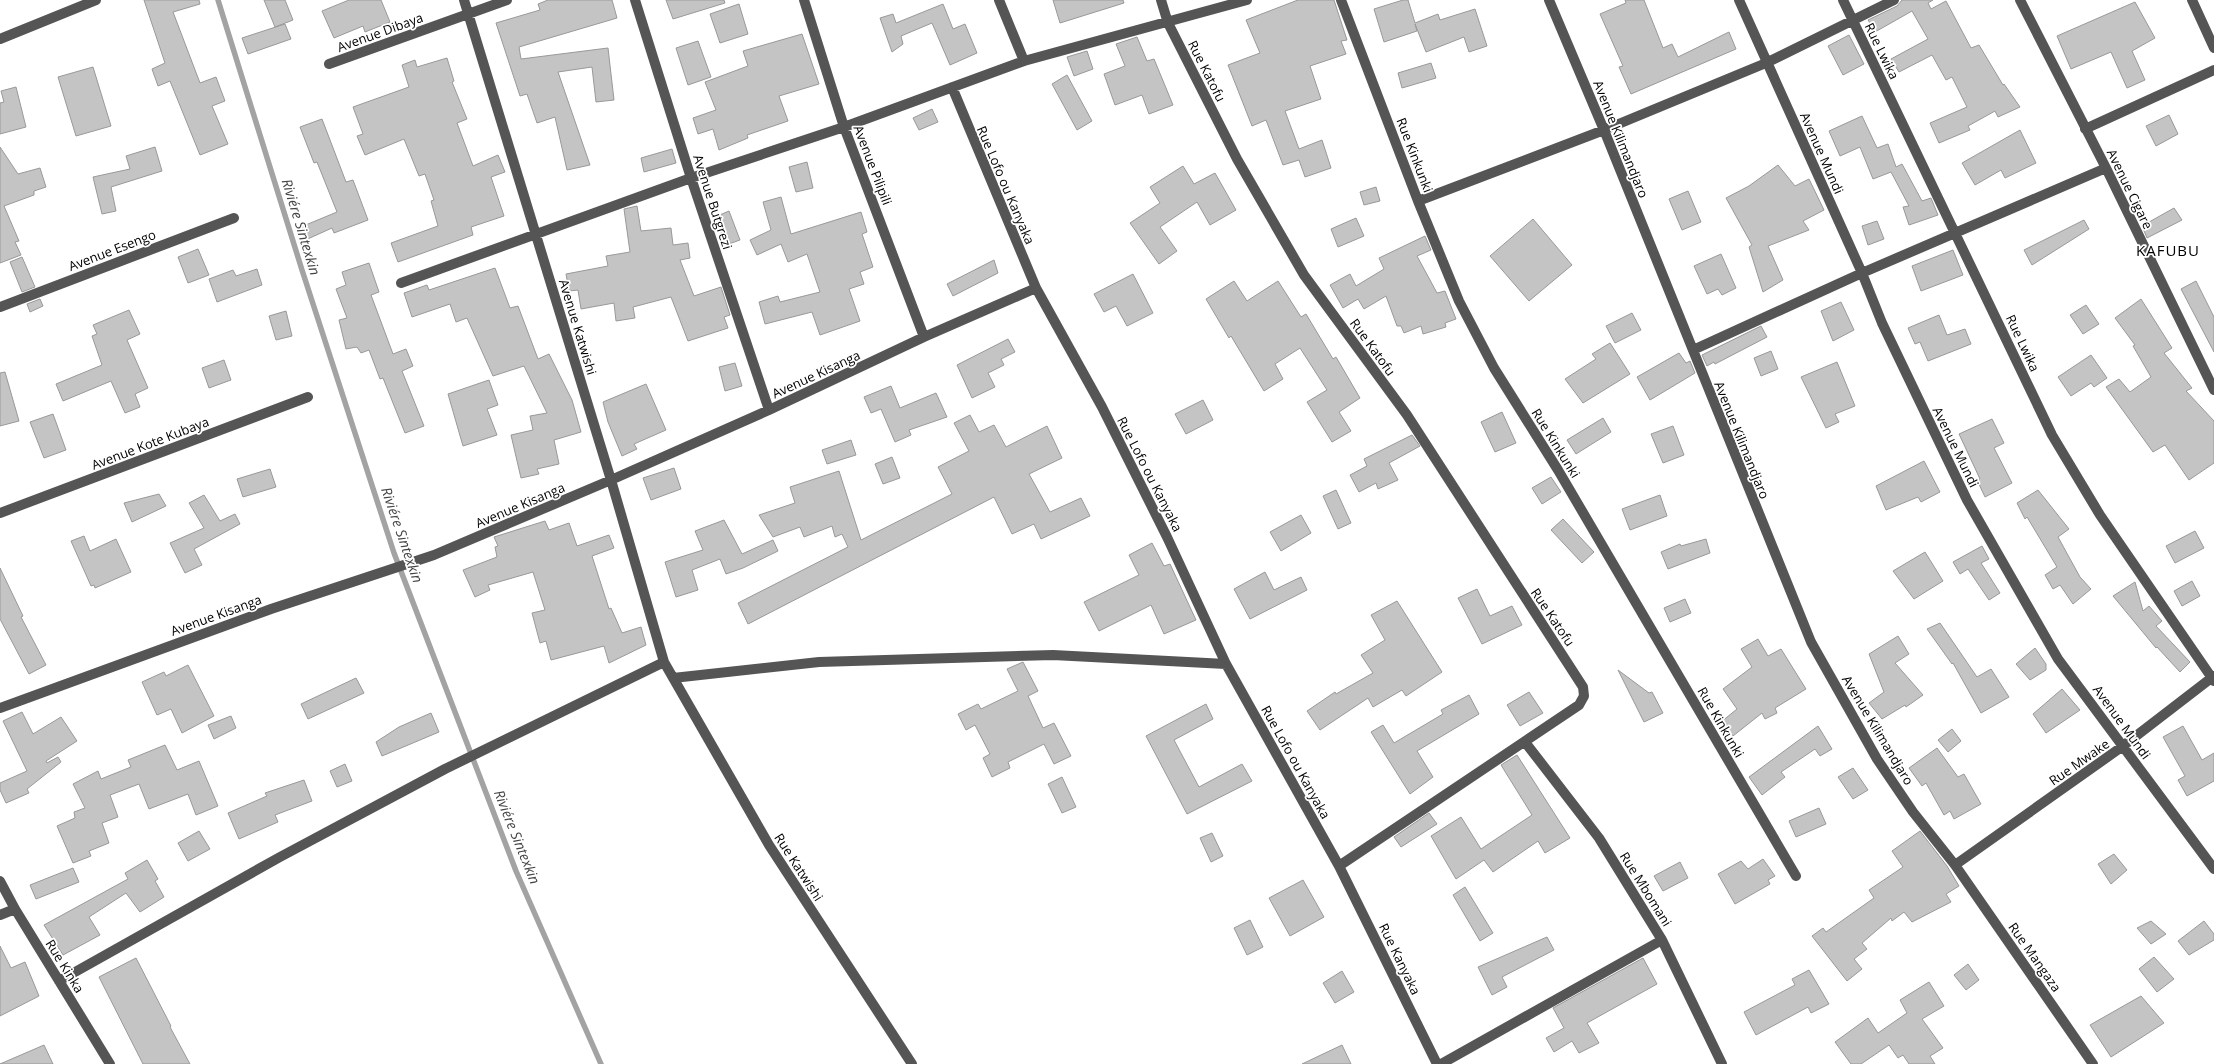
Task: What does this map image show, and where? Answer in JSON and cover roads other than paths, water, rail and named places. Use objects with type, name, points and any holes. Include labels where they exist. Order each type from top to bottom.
[{"type":"street","points":[[0,39],[96,0]]},
{"type":"street","name":"Avenue Katwishi","points":[[464,0],[611,480],[664,662]]},
{"type":"street","name":"Avenue Dibaya","points":[[330,64],[507,0]]},
{"type":"street","name":"Avenue Butgrezi","points":[[635,0],[691,178],[769,410]]},
{"type":"street","name":"Avenue Pilipili","points":[[804,0],[844,128],[924,337]]},
{"type":"street","points":[[999,0],[1024,61]]},
{"type":"street","name":"Rue Katofu","points":[[1161,0],[1168,23],[1237,159],[1304,275],[1408,416],[1584,687],[1584,696],[1579,705],[1525,742]]},
{"type":"street","points":[[401,283],[691,178],[844,128],[1024,61],[1248,0]]},
{"type":"street","name":"Rue Kinkunki","points":[[1341,0],[1418,200],[1459,301],[1494,368],[1558,470],[1796,876]]},
{"type":"street","name":"Avenue Kilimandjaro","points":[[1549,0],[1604,130],[1733,453],[1811,642],[1877,759],[1913,812],[1955,865]]},
{"type":"street","name":"Avenue Mundi","points":[[1739,0],[1862,273],[1882,323],[1967,500],[2058,659],[2214,870]]},
{"type":"street","name":"Rue Lwika","points":[[1843,0],[1957,234],[2052,435],[2100,515],[2213,678]]},
{"type":"street","points":[[1418,200],[1604,130],[1766,62],[1894,0]]},
{"type":"street","name":"Avenue Cigare","points":[[2020,0],[2106,168],[2214,390]]},
{"type":"street","points":[[2192,0],[2214,48]]},
{"type":"street","points":[[2085,129],[2214,70]]},
{"type":"street","name":"Rue Lofo ou Kanyaka","points":[[952,87],[1036,288],[1102,407],[1168,537],[1226,664],[1339,866]]},
{"type":"street","points":[[1693,350],[1862,273],[1957,234],[2106,168]]},
{"type":"street","name":"Avenue Esengo","points":[[0,307],[234,218]]},
{"type":"street","name":"Avenue Kisanga","points":[[0,708],[271,608],[434,555],[611,480],[769,410],[924,337],[1036,288]]},
{"type":"street","name":"Avenue Kote Kubaya","points":[[0,513],[308,397]]},
{"type":"street","points":[[674,678],[819,662],[1053,654],[1226,664]]},
{"type":"street","points":[[59,981],[280,858],[445,769],[664,662]]},
{"type":"street","name":"Rue Katwishi","points":[[664,662],[769,845],[912,1064]]},
{"type":"street","name":"Rue Mwake","points":[[1955,865],[2123,746],[2213,678]]},
{"type":"street","points":[[1339,866],[1525,742]]},
{"type":"street","name":"Rue Mbomani","points":[[1525,742],[1599,838],[1662,940],[1722,1064]]},
{"type":"street","name":"Rue Mangaza","points":[[1955,865],[2093,1064]]},
{"type":"street","name":"Rue Kanyaka","points":[[1339,866],[1437,1064]]},
{"type":"street","name":"Rue Kinka","points":[[0,881],[15,909],[110,1064]]},
{"type":"street","points":[[0,915],[15,909]]},
{"type":"street","points":[[1441,1064],[1662,940]]},
{"type":"waterway","name":"Riviére Sintexkin","points":[[218,0],[302,270],[394,553],[516,871],[601,1064]]},
{"type":"district","name":"KAFUBU","points":[[2168,251]]}]
